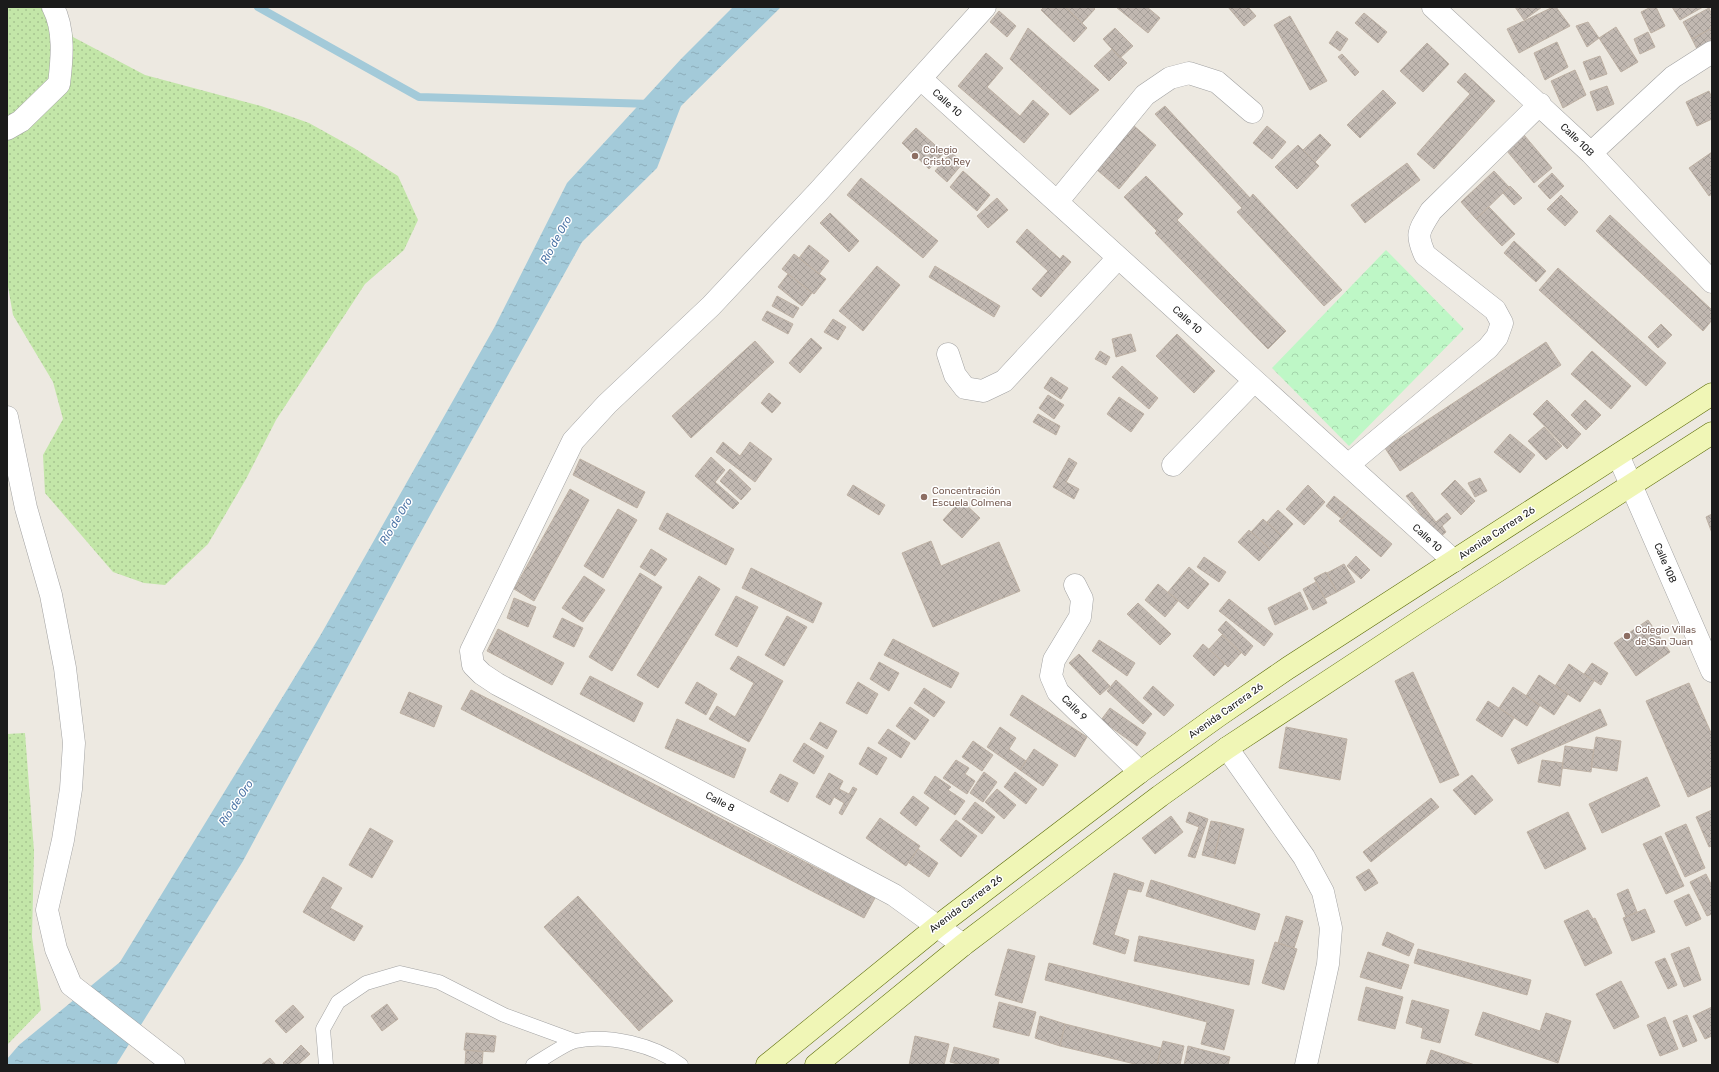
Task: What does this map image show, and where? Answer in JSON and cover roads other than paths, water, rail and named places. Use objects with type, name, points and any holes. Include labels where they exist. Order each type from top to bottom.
[{"type":"main road","name":"Avenida Carrera 26","points":[[767,1065],[938,926],[1140,772],[1288,668],[1712,394]]},
{"type":"main road","points":[[816,1065],[963,945],[1160,796],[1227,748],[1426,617],[1632,486],[1712,433]]},
{"type":"street","points":[[7,129],[21,121],[59,84],[63,55],[58,17],[53,7]]},
{"type":"street","points":[[921,79],[985,7]]},
{"type":"street","name":"Calle 10B","points":[[1433,7],[1540,104],[1591,153],[1712,282]]},
{"type":"street","points":[[1591,153],[1673,77],[1712,52]]},
{"type":"street","points":[[1056,202],[1145,95],[1170,78],[1189,73],[1217,82],[1252,112]]},
{"type":"street","name":"Calle 10","points":[[921,79],[1454,561]]},
{"type":"street","name":"Calle 8","points":[[921,79],[824,186],[711,306],[607,404],[573,441],[471,651],[473,665],[482,674],[497,684],[894,895],[963,945]]},
{"type":"street","points":[[1348,465],[1488,348],[1497,337],[1502,323],[1495,310],[1425,255],[1420,244],[1418,232],[1431,211],[1540,104]]},
{"type":"street","points":[[948,354],[955,375],[965,388],[983,391],[1004,381],[1118,258]]},
{"type":"street","points":[[1173,465],[1254,381]]},
{"type":"street","points":[[7,417],[26,508],[51,596],[65,668],[74,743],[70,796],[63,840],[47,910],[56,949],[71,985],[174,1065]]},
{"type":"street","name":"Calle 10B","points":[[1618,455],[1712,671]]},
{"type":"street","name":"Calle 9","points":[[1075,585],[1082,599],[1080,617],[1054,660],[1052,676],[1058,692],[1140,772]]},
{"type":"street","points":[[1227,748],[1304,858],[1323,892],[1331,928],[1328,964],[1306,1065]]},
{"type":"lane","points":[[326,1065],[323,1029],[338,1002],[366,983],[400,972],[440,982],[504,1016],[574,1041],[613,1039],[635,1044],[672,1058],[681,1065]]},
{"type":"lane","points":[[533,1065],[574,1041]]},
{"type":"water","name":"Río de Oro","points":[[733,7],[781,7],[681,106],[657,168],[582,242],[413,546],[243,861],[116,1065],[7,1065],[7,1059],[19,1045],[120,962],[320,636],[494,328],[567,183],[681,59]]},
{"type":"waterway","points":[[258,7],[419,97],[652,104]]},
{"type":"place","name":"Colegio Cristo Rey","points":[[915,156]]},
{"type":"place","name":"Concentración Escuela Colmena","points":[[924,497]]},
{"type":"place","name":"Colegio Villas de San Juan","points":[[1627,636]]}]
